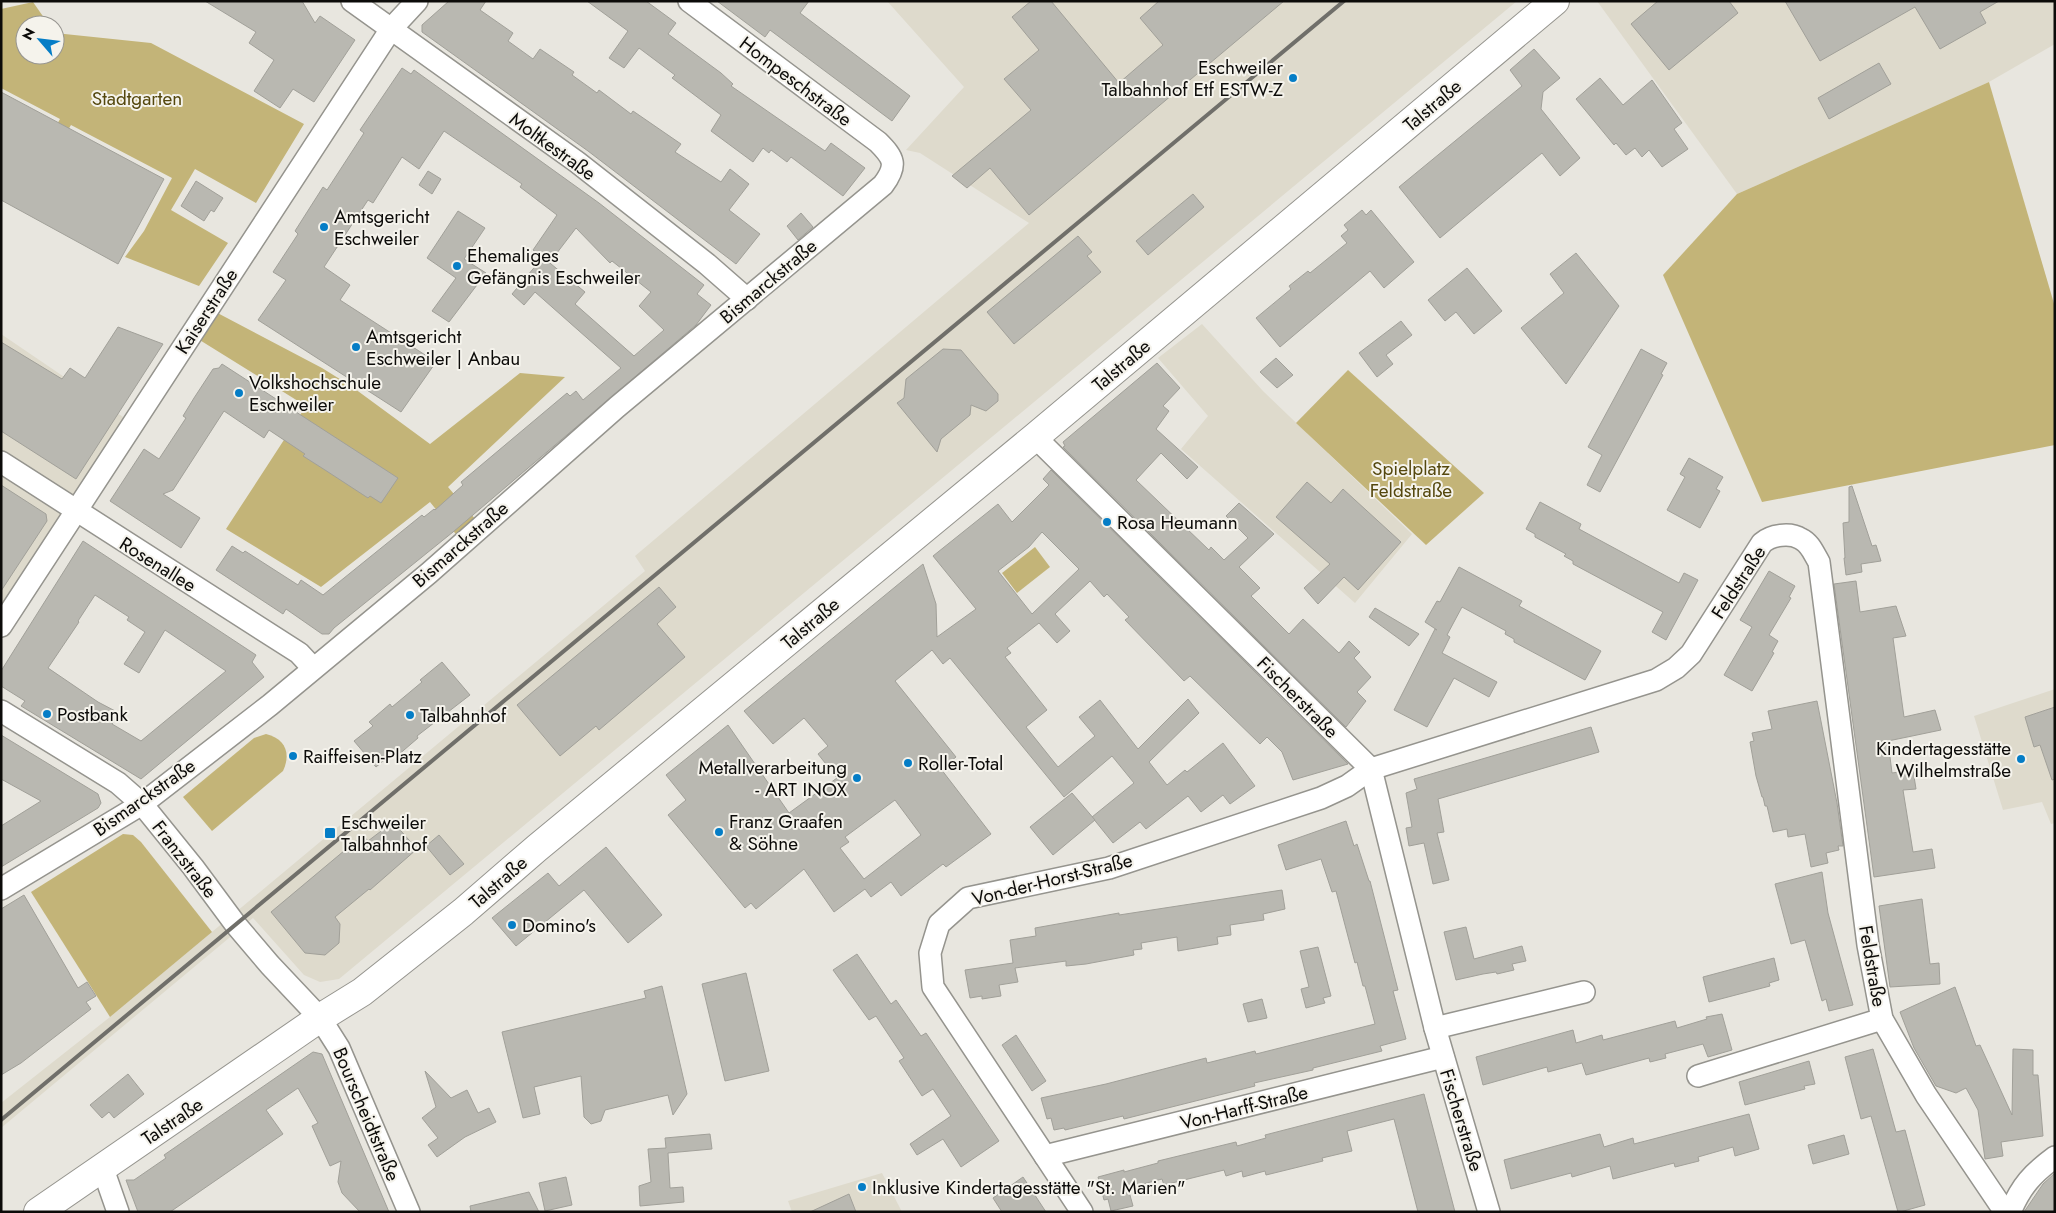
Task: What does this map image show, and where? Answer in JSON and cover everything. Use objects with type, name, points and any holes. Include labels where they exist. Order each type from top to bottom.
[{"type":"main road","name":"Talstraße","points":[[38,1212],[320,1018],[362,992],[464,912],[589,805],[1035,438],[1555,1]]},
{"type":"street","name":"Moltkestraße","points":[[352,1],[577,162],[707,264],[748,299]]},
{"type":"street","name":"Kaiserstraße","points":[[1,626],[391,29],[417,1]]},
{"type":"street","name":"Hompeschstraße","points":[[689,1],[878,142],[889,153],[893,160],[893,168]]},
{"type":"street","name":"Bismarckstraße","points":[[1,889],[142,804],[270,704],[429,573],[562,454],[884,185],[893,168]]},
{"type":"street","name":"Fischerstraße","points":[[1035,438],[1371,770],[1435,1028],[1489,1212]]},
{"type":"street","name":"Rosenallee","points":[[1,462],[76,512],[299,653],[313,668]]},
{"type":"street","name":"Feldstraße","points":[[1371,770],[1656,680],[1676,668],[1691,654],[1762,543],[1768,538],[1774,537],[1785,536],[1802,539],[1812,549],[1819,562],[1868,945],[1882,1019],[1926,1095],[2005,1212]]},
{"type":"street","name":"Franzstraße","points":[[1,711],[118,783],[142,804],[193,867],[236,925],[270,965],[320,1018]]},
{"type":"street","name":"Von-der-Horst-Straße","points":[[1082,1212],[933,987],[930,954],[939,924],[968,898],[1109,868],[1320,798],[1347,786],[1371,770]]},
{"type":"street","points":[[1435,1028],[1584,992]]},
{"type":"street","name":"Bourscheidtstraße","points":[[320,1018],[339,1048],[409,1212]]},
{"type":"street","name":"Feldstraße","points":[[1698,1076],[1882,1019]]},
{"type":"street","name":"Von-Harff-Straße","points":[[1045,1156],[1443,1057]]},
{"type":"street","points":[[2010,1212],[2019,1191],[2037,1170],[2055,1157]]},
{"type":"street","points":[[103,1169],[118,1212]]},
{"type":"shaded area","points":[[887,1],[1517,1],[339,979],[320,982],[304,975],[253,918],[1,1128],[1,1103],[110,1017],[645,571],[635,556],[1029,223],[920,153],[906,150],[964,87]]},
{"type":"shaded area","points":[[1597,1],[2055,1],[2055,44],[1989,82],[1737,194]]},
{"type":"shaded area","points":[[1202,324],[1263,391],[1412,534],[1355,603],[1181,449],[1208,416],[1158,358]]},
{"type":"shaded area","points":[[1,334],[126,419],[9,607],[1,602]]},
{"type":"shaded area","name":"Kindertagesstätte Wilhelmstraße","points":[[2055,689],[2055,823],[2051,824],[2042,802],[2003,810],[1974,716]]},
{"type":"shaded area","name":"Inklusive Kindertagesstätte \"St. Marien\"","points":[[882,1173],[902,1212],[792,1212],[788,1201]]},
{"type":"green space","name":"Stadtgarten","points":[[33,2],[42,15],[15,15],[15,65],[65,65],[65,34],[151,43],[304,124],[256,203],[195,169],[171,210],[228,243],[199,286],[125,257],[144,231],[172,178],[71,125],[46,167],[36,162],[60,119],[1,88],[1,9]]},
{"type":"green space","points":[[1989,82],[2055,307],[2055,445],[1762,502],[1663,275],[1737,194]]},
{"type":"green space","points":[[208,308],[322,368],[351,386],[430,444],[520,373],[565,377],[448,487],[481,526],[463,543],[430,502],[321,587],[226,529],[306,406],[190,334]]},
{"type":"green space","name":"Spielplatz Feldstraße","points":[[1348,370],[1484,493],[1426,545],[1296,423]]},
{"type":"green space","points":[[1035,547],[1050,567],[1017,593],[1002,573]]},
{"type":"green space","points":[[266,734],[273,736],[285,748],[287,759],[283,771],[212,831],[183,797],[254,738]]},
{"type":"green space","points":[[123,834],[133,835],[141,842],[212,932],[110,1017],[31,892]]},
{"type":"building","points":[[205,1],[302,1],[315,23],[320,16],[355,40],[314,102],[293,89],[280,108],[254,91],[274,60],[249,43],[256,32]]},
{"type":"building","points":[[449,1],[486,1],[480,10],[513,33],[508,41],[533,59],[540,49],[574,72],[572,75],[597,93],[599,90],[631,114],[633,111],[681,144],[675,152],[721,182],[730,169],[749,184],[729,210],[760,234],[736,264],[588,151],[422,32],[422,25]]},
{"type":"building","points":[[587,1],[646,1],[676,23],[668,34],[721,73],[733,84],[731,86],[825,151],[831,143],[865,168],[843,196],[791,157],[787,162],[771,150],[769,153],[763,148],[753,162],[711,131],[721,115],[672,78],[675,75],[639,48],[624,68],[609,58],[628,31]]},
{"type":"building","points":[[717,1],[809,1],[800,13],[910,96],[892,121],[770,30],[765,37]]},
{"type":"building","points":[[1031,1],[1051,1],[1119,83],[1163,45],[1140,18],[1159,1],[1284,1],[1029,215],[990,168],[967,188],[952,176],[1031,110],[1004,79],[1039,50],[1012,17]]},
{"type":"building","points":[[1658,1],[1729,1],[1738,13],[1669,70],[1631,24]]},
{"type":"building","points":[[1785,1],[1999,1],[1980,12],[1986,23],[1940,49],[1915,7],[1820,61]]},
{"type":"building","points":[[1534,49],[1560,78],[1543,92],[1541,109],[1580,158],[1560,176],[1542,153],[1440,238],[1399,187],[1522,86],[1510,70]]},
{"type":"building","points":[[1879,63],[1891,84],[1829,119],[1818,98]]},
{"type":"building","points":[[402,68],[411,74],[414,70],[599,203],[704,285],[697,294],[711,305],[696,325],[453,532],[329,634],[322,634],[286,609],[283,614],[216,570],[232,546],[243,553],[245,551],[298,585],[301,580],[323,595],[422,515],[424,517],[435,510],[463,485],[461,482],[567,393],[570,396],[576,391],[583,400],[621,368],[535,292],[524,305],[512,294],[543,257],[533,250],[557,215],[520,187],[522,184],[444,131],[419,169],[402,157],[373,203],[368,200],[324,267],[350,285],[340,300],[436,362],[401,412],[258,320],[286,280],[273,272],[298,234],[295,231],[323,187],[327,190],[364,133],[360,130]],"holes":[[[576,228],[610,263],[612,261],[651,292],[639,306],[664,330],[634,356],[575,304],[585,292],[545,259],[550,262]]]},
{"type":"building","points":[[1600,78],[1623,105],[1652,80],[1682,123],[1674,129],[1688,149],[1662,167],[1649,150],[1642,157],[1635,148],[1626,155],[1616,143],[1614,145],[1576,99]]},
{"type":"building","points":[[1,92],[164,179],[118,264],[1,200]]},
{"type":"building","points":[[428,171],[441,179],[432,194],[419,185]]},
{"type":"building","points":[[196,181],[223,198],[214,212],[211,210],[204,221],[181,206]]},
{"type":"building","points":[[1193,194],[1204,207],[1148,255],[1136,241]]},
{"type":"building","points":[[1362,210],[1366,215],[1371,210],[1414,262],[1384,288],[1370,271],[1280,347],[1256,318],[1291,289],[1289,286],[1308,271],[1310,273],[1347,243],[1341,236],[1348,230],[1344,225]]},
{"type":"building","name":"Ehemaliges Gefängnis Eschweiler","points":[[458,211],[485,228],[464,259],[486,273],[449,322],[432,311],[456,278],[427,258]]},
{"type":"building","points":[[801,213],[813,227],[798,240],[787,226]]},
{"type":"building","points":[[1078,236],[1092,252],[1087,256],[1101,272],[1014,344],[987,312]]},
{"type":"building","points":[[1576,253],[1619,306],[1566,384],[1521,328],[1564,293],[1550,274]]},
{"type":"building","points":[[1467,268],[1502,311],[1474,334],[1456,312],[1445,321],[1428,300]]},
{"type":"building","points":[[1401,321],[1412,335],[1386,355],[1393,364],[1377,377],[1359,353]]},
{"type":"building","points":[[118,327],[163,344],[76,479],[1,431],[1,342],[62,379],[70,368],[85,378]]},
{"type":"building","points":[[943,349],[961,350],[998,394],[998,401],[986,411],[971,405],[970,415],[941,439],[937,452],[897,403],[904,398],[906,379]]},
{"type":"building","points":[[1641,349],[1667,363],[1661,374],[1663,375],[1600,492],[1587,485],[1602,455],[1588,447]]},
{"type":"building","points":[[1276,358],[1293,375],[1277,388],[1260,372]]},
{"type":"building","points":[[1157,363],[1180,388],[1163,406],[1169,411],[1156,429],[1198,467],[1187,479],[1161,453],[1136,480],[1209,550],[1211,547],[1224,560],[1248,538],[1226,516],[1239,503],[1274,534],[1239,567],[1260,588],[1251,596],[1289,634],[1303,619],[1339,653],[1349,641],[1360,652],[1354,658],[1371,677],[1357,692],[1366,701],[1346,727],[1063,447],[1065,446],[1063,442]]},
{"type":"building","points":[[222,364],[398,478],[381,503],[370,496],[368,498],[303,456],[305,454],[269,430],[264,438],[224,411],[173,490],[163,494],[200,518],[181,548],[110,501],[144,449],[159,459],[186,418],[183,416],[213,369],[219,368]]},
{"type":"building","points":[[1689,458],[1723,477],[1716,489],[1720,491],[1700,528],[1667,510],[1685,477],[1680,474]]},
{"type":"building","points":[[1051,470],[1348,764],[1293,780],[1282,752],[1267,737],[1260,744],[1190,676],[1184,681],[1125,620],[1129,617],[1107,594],[1104,597],[1090,581],[1055,614],[1070,631],[1057,643],[1039,623],[1007,648],[1011,653],[1005,657],[1047,710],[1026,727],[1058,767],[1095,736],[1079,717],[1100,700],[1138,749],[1188,699],[1199,713],[1149,762],[1167,785],[1185,770],[1187,772],[1223,743],[1255,786],[1230,804],[1223,795],[1201,812],[1188,796],[1146,829],[1140,822],[1113,843],[1092,817],[1134,783],[1112,756],[1064,797],[950,658],[943,664],[932,650],[895,681],[956,757],[941,769],[991,834],[946,867],[943,864],[901,896],[891,882],[871,897],[865,889],[834,912],[804,869],[756,909],[751,903],[745,908],[668,815],[686,800],[666,775],[728,725],[789,813],[837,778],[818,754],[828,746],[804,718],[773,744],[744,711],[923,564],[936,604],[937,637],[976,609],[933,556],[998,504],[1012,522],[1049,485],[1043,479]],"holes":[[[1042,532],[1079,569],[1032,614],[998,571],[1029,547]],[[895,800],[921,835],[864,879],[840,848],[849,842],[845,837]]]},
{"type":"building","points":[[1307,482],[1331,503],[1343,489],[1401,542],[1358,590],[1344,577],[1318,604],[1304,588],[1330,564],[1276,517]]},
{"type":"building","points":[[1,485],[46,514],[47,521],[1,591]]},
{"type":"building","points":[[1852,486],[1872,546],[1876,545],[1881,561],[1861,564],[1862,572],[1846,575],[1843,523],[1849,522],[1849,487]]},
{"type":"building","points":[[1540,502],[1581,524],[1579,529],[1679,583],[1684,573],[1698,580],[1666,640],[1652,632],[1663,612],[1573,564],[1573,561],[1564,556],[1566,554],[1535,537],[1535,534],[1526,529]]},
{"type":"building","points":[[83,541],[256,655],[252,662],[264,677],[141,779],[21,706],[25,701],[1,686],[1,671]],"holes":[[[95,595],[129,617],[127,620],[145,632],[124,664],[139,673],[165,630],[226,671],[141,741],[112,724],[119,713],[98,702],[48,668]]]},
{"type":"building","points":[[1459,567],[1522,601],[1519,606],[1601,651],[1585,680],[1514,642],[1514,639],[1505,634],[1506,631],[1462,607],[1447,635],[1450,637],[1442,653],[1497,682],[1489,697],[1454,678],[1427,727],[1394,710],[1435,629],[1437,630],[1425,622],[1437,601],[1440,602]]},
{"type":"building","points":[[1769,571],[1795,586],[1789,597],[1791,598],[1769,635],[1778,641],[1772,652],[1774,653],[1752,691],[1724,675],[1752,627],[1740,620]]},
{"type":"building","points":[[1856,581],[1860,612],[1896,606],[1906,636],[1893,638],[1904,717],[1935,710],[1941,730],[1888,741],[1892,773],[1913,770],[1916,789],[1903,790],[1913,852],[1932,849],[1935,868],[1874,877],[1834,584]]},
{"type":"building","points":[[659,587],[676,607],[657,624],[685,657],[599,730],[596,726],[560,756],[517,705]]},
{"type":"building","points":[[1375,608],[1419,634],[1409,646],[1369,617]]},
{"type":"building","name":"Talbahnhof","points":[[442,662],[470,695],[417,736],[418,738],[397,756],[394,752],[376,767],[354,741],[373,726],[369,722],[390,704],[392,707]]},
{"type":"building","points":[[1817,701],[1837,803],[1843,846],[1838,846],[1839,850],[1826,853],[1828,863],[1811,867],[1805,834],[1788,837],[1787,829],[1773,832],[1767,806],[1765,806],[1756,776],[1750,742],[1754,741],[1752,733],[1772,729],[1768,711]]},
{"type":"building","points":[[2055,707],[2055,779],[2052,780],[2040,745],[2034,747],[2025,717]]},
{"type":"building","points":[[1591,727],[1599,752],[1438,799],[1444,832],[1437,833],[1449,880],[1433,884],[1424,843],[1409,846],[1406,828],[1412,827],[1406,793],[1417,789],[1414,779]]},
{"type":"building","points":[[1,735],[98,794],[101,803],[98,808],[1,867],[1,826],[41,801],[1,779]]},
{"type":"building","points":[[1072,793],[1095,820],[1053,855],[1030,827]]},
{"type":"building","points":[[1346,821],[1354,846],[1357,844],[1370,881],[1398,990],[1393,991],[1406,1039],[1380,1046],[1382,1051],[1313,1068],[1313,1070],[1254,1083],[1255,1086],[1124,1119],[1123,1116],[1065,1130],[1064,1128],[1054,1130],[1051,1118],[1047,1119],[1041,1098],[1106,1084],[1206,1058],[1207,1063],[1255,1051],[1256,1054],[1375,1024],[1365,986],[1363,986],[1357,962],[1355,963],[1336,891],[1332,892],[1321,859],[1286,870],[1278,845]]},
{"type":"building","points":[[393,822],[417,849],[370,890],[335,917],[340,924],[339,943],[325,955],[305,953],[271,912],[363,835],[368,841]]},
{"type":"building","points":[[439,835],[464,864],[450,875],[426,846]]},
{"type":"building","points":[[606,847],[662,915],[628,943],[584,890],[516,946],[492,918],[548,873],[559,886]]},
{"type":"building","points":[[1822,872],[1828,913],[1853,1005],[1829,1011],[1826,999],[1822,1001],[1805,940],[1791,944],[1775,884]]},
{"type":"building","points":[[1282,890],[1285,909],[1263,914],[1264,920],[1230,925],[1231,935],[1217,937],[1218,944],[1178,951],[1177,937],[1141,943],[1142,949],[1133,950],[1134,955],[1086,964],[1066,966],[1066,961],[1015,968],[1018,982],[999,985],[1001,996],[982,999],[982,996],[970,998],[965,970],[1013,963],[1010,940],[1036,936],[1035,928],[1119,913],[1119,915]]},
{"type":"building","points":[[24,895],[78,988],[87,982],[96,996],[86,1002],[91,1009],[21,1063],[1,1075],[1,909]]},
{"type":"building","points":[[1922,899],[1930,964],[1939,963],[1940,984],[1890,987],[1879,906]]},
{"type":"building","points":[[1466,927],[1474,959],[1522,946],[1526,961],[1512,964],[1514,970],[1456,980],[1444,932]]},
{"type":"building","points":[[1318,947],[1331,996],[1323,998],[1325,1003],[1306,1008],[1301,989],[1309,987],[1300,951]]},
{"type":"building","points":[[857,954],[891,1004],[896,1000],[921,1036],[926,1033],[999,1141],[961,1167],[943,1139],[917,1155],[910,1144],[951,1116],[933,1089],[922,1096],[899,1061],[904,1058],[876,1016],[869,1020],[833,970]]},
{"type":"building","points":[[1774,958],[1779,980],[1769,983],[1770,986],[1709,1002],[1703,977]]},
{"type":"building","points":[[746,973],[769,1071],[725,1081],[702,984]]},
{"type":"building","points":[[662,986],[687,1094],[673,1115],[668,1095],[605,1110],[601,1121],[591,1124],[584,1117],[581,1076],[534,1087],[540,1114],[523,1118],[502,1032],[646,998],[644,991]]},
{"type":"building","points":[[1955,987],[1976,1046],[1980,1045],[2012,1115],[2013,1049],[2033,1050],[2033,1075],[2038,1075],[2043,1136],[2001,1142],[2003,1156],[1985,1159],[1978,1110],[1966,1088],[1956,1093],[1936,1086],[1914,1048],[1900,1012]]},
{"type":"building","points":[[1262,999],[1267,1018],[1248,1022],[1243,1004]]},
{"type":"building","points":[[1722,1014],[1732,1050],[1708,1057],[1703,1044],[1665,1054],[1666,1058],[1650,1062],[1649,1058],[1586,1075],[1582,1063],[1548,1072],[1547,1067],[1483,1085],[1476,1057],[1573,1030],[1576,1043],[1602,1035],[1603,1040],[1675,1021],[1677,1028],[1707,1019],[1706,1017]]},
{"type":"building","points":[[1016,1035],[1046,1081],[1032,1091],[1002,1045]]},
{"type":"building","points":[[1873,1049],[1896,1132],[1905,1130],[1925,1205],[1900,1212],[1898,1212],[1871,1116],[1861,1119],[1845,1057]]},
{"type":"building","points":[[313,1052],[322,1054],[389,1212],[360,1212],[342,1193],[338,1182],[341,1161],[330,1166],[312,1126],[318,1123],[298,1088],[266,1110],[283,1134],[170,1212],[138,1212],[126,1180],[134,1180],[166,1158],[164,1155]]},
{"type":"building","points":[[1809,1061],[1815,1084],[1804,1086],[1805,1089],[1745,1105],[1739,1082]]},
{"type":"building","points":[[425,1071],[451,1098],[467,1090],[478,1113],[489,1108],[496,1122],[465,1137],[437,1157],[428,1145],[438,1138],[422,1118],[436,1107]]},
{"type":"building","points":[[128,1074],[144,1094],[114,1118],[109,1112],[102,1118],[90,1105]]},
{"type":"building","points":[[1424,1094],[1455,1212],[1418,1212],[1394,1119],[1347,1131],[1352,1151],[1322,1158],[1323,1161],[1266,1175],[1265,1171],[1243,1177],[1242,1171],[1226,1176],[1224,1170],[1164,1185],[1162,1179],[1128,1188],[1133,1206],[1111,1211],[1108,1199],[1104,1200],[1098,1177],[1124,1170],[1124,1172],[1158,1163],[1158,1161],[1236,1142],[1237,1146],[1266,1138],[1265,1135]]},
{"type":"building","points":[[1749,1114],[1759,1149],[1735,1156],[1733,1147],[1698,1157],[1699,1161],[1675,1167],[1674,1163],[1613,1179],[1610,1166],[1572,1177],[1571,1173],[1511,1189],[1504,1160],[1600,1134],[1604,1147],[1633,1138],[1634,1144]]},
{"type":"building","points":[[710,1134],[712,1149],[668,1153],[670,1188],[683,1187],[684,1202],[640,1206],[639,1186],[651,1182],[648,1149],[666,1148],[665,1138]]},
{"type":"building","points":[[1844,1135],[1849,1154],[1813,1164],[1808,1145]]},
{"type":"building","points":[[2055,1173],[2055,1212],[2024,1212],[2043,1184]]},
{"type":"building","points":[[566,1177],[572,1205],[545,1211],[539,1183]]},
{"type":"building","points":[[1023,1177],[1046,1212],[1002,1212],[993,1198]]},
{"type":"building","points":[[529,1192],[539,1212],[471,1212],[470,1206]]},
{"type":"building","points":[[849,1194],[856,1212],[810,1212]]},
{"type":"railway","points":[[1,1120],[1344,1]]},
{"type":"place","name":"Eschweiler Talbahnhof Etf ESTW-Z","points":[[1293,78]]},
{"type":"place","name":"Amtsgericht Eschweiler","points":[[324,227]]},
{"type":"place","name":"Ehemaliges Gefängnis Eschweiler","points":[[457,266]]},
{"type":"place","name":"Amtsgericht Eschweiler | Anbau","points":[[356,347]]},
{"type":"place","name":"Volkshochschule Eschweiler","points":[[239,393]]},
{"type":"place","name":"Rosa Heumann","points":[[1107,522]]},
{"type":"place","name":"Postbank","points":[[47,714]]},
{"type":"place","name":"Talbahnhof","points":[[410,715]]},
{"type":"place","name":"Raiffeisen-Platz","points":[[293,756]]},
{"type":"place","name":"Kindertagesstätte Wilhelmstraße","points":[[2021,759]]},
{"type":"place","name":"Roller-Total","points":[[908,763]]},
{"type":"place","name":"Metallverarbeitung - ART INOX","points":[[857,778]]},
{"type":"place","name":"Franz Graafen & Söhne","points":[[719,832]]},
{"type":"place","name":"Eschweiler Talbahnhof","points":[[330,833]]},
{"type":"place","name":"Domino's","points":[[512,925]]},
{"type":"place","name":"Inklusive Kindertagesstätte \"St. Marien\"","points":[[862,1187]]}]
